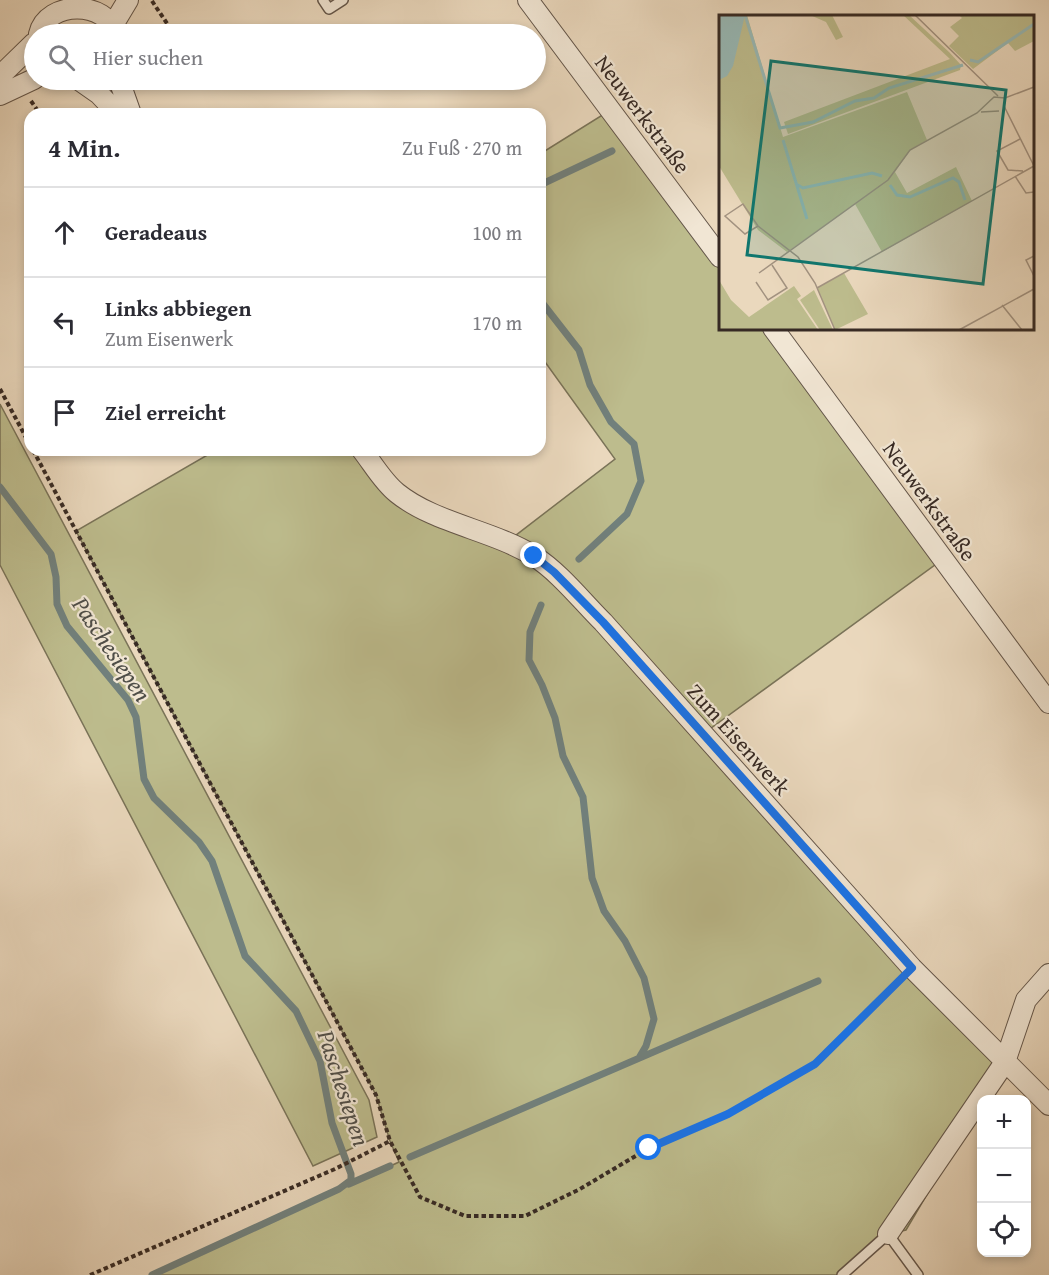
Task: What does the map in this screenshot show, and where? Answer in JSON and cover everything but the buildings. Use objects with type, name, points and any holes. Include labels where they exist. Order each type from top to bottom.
[{"type":"street","points":[[39,24],[41,0]]},
{"type":"street","points":[[117,24],[128,0]]},
{"type":"street","name":"Neuwerkstraße","points":[[528,0],[546,24]]},
{"type":"street","points":[[45,24],[56,7],[82,1],[105,12],[111,24]]},
{"type":"street","name":"Neuwerkstraße","points":[[546,24],[719,256]]},
{"type":"street","points":[[0,76],[24,49]]},
{"type":"street","points":[[0,95],[24,84]]},
{"type":"street","points":[[93,90],[112,108]]},
{"type":"street","points":[[123,90],[129,108]]},
{"type":"street","name":"Neuwerkstraße","points":[[774,330],[1049,703]]},
{"type":"street","name":"Zum Eisenwerk","points":[[367,456],[396,492],[415,504],[507,542],[534,556],[554,572],[603,622],[912,968],[1049,1105]]},
{"type":"street","points":[[888,1234],[1005,1062],[1026,1000],[1049,974]]},
{"type":"lane","points":[[323,0],[329,9],[343,0]]},
{"type":"lane","points":[[842,1275],[888,1234],[918,1275]]},
{"type":"path","points":[[152,1],[167,24]]},
{"type":"path","points":[[0,389],[24,434]]},
{"type":"path","points":[[36,456],[376,1095],[390,1141],[420,1197],[465,1216],[525,1216],[580,1189],[649,1148],[728,1114],[815,1064],[912,968]]},
{"type":"path","points":[[90,1275],[335,1169],[390,1141]]},
{"type":"shaded area","points":[[612,109],[719,256],[719,330],[774,330],[943,559],[703,734],[1005,1062],[986,1095],[977,1095],[977,1110],[906,1230],[888,1234],[842,1275],[152,1275],[399,1162],[376,1095],[76,531],[206,456],[367,456],[396,492],[507,542],[615,459],[546,363],[546,150]]},
{"type":"shaded area","points":[[0,404],[24,449],[24,456],[28,456],[369,1100],[377,1137],[313,1166],[0,565]]},
{"type":"waterway","points":[[546,182],[612,151]]},
{"type":"waterway","points":[[546,308],[579,350],[590,385],[611,422],[634,444],[641,481],[627,514],[579,559]]},
{"type":"waterway","name":"Paschesiepen","points":[[0,487],[51,554],[56,577],[57,604],[67,626],[128,700],[136,717],[144,779],[154,798],[199,842],[212,861],[245,956],[296,1011],[320,1061],[332,1123],[351,1174],[351,1180],[339,1189],[152,1275]]},
{"type":"waterway","points":[[541,605],[530,632],[529,660],[555,718],[563,756],[583,797],[592,878],[604,911],[625,941],[644,978],[654,1019],[646,1046],[639,1058]]},
{"type":"waterway","points":[[410,1157],[818,981]]},
{"type":"waterway","points":[[349,1184],[390,1166]]},
{"type":"route","points":[[534,556],[554,572],[603,622],[912,968],[815,1064],[728,1114],[649,1148]]}]
